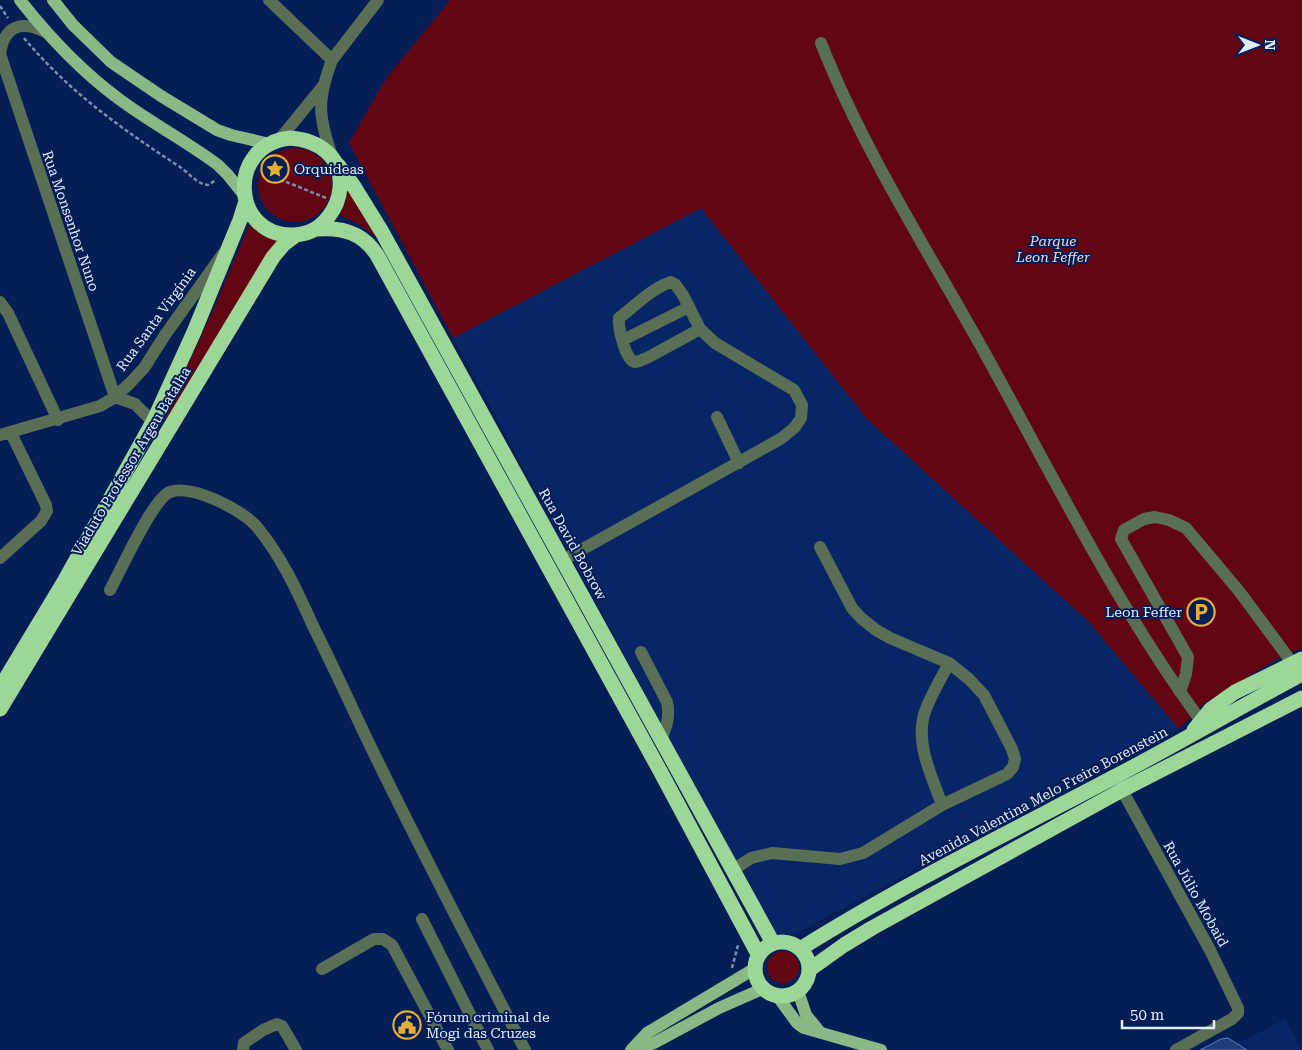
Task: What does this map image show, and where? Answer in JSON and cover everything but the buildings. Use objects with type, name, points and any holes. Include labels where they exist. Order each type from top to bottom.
[{"type":"highway","name":"Rua David Bobrow","points":[[275,142],[290,138],[305,140],[318,146],[335,161],[353,185],[382,232],[773,943]]},
{"type":"highway","points":[[275,142],[257,153],[248,166],[244,182],[245,198],[252,215],[266,228],[284,234],[296,235],[318,229],[338,228],[354,233],[367,241],[377,255],[658,767],[756,962]]},
{"type":"highway","points":[[318,229],[334,210],[337,203],[340,183],[335,161]]},
{"type":"highway","name":"Rua Santa Virgínia","points":[[229,247],[240,220],[245,198]]},
{"type":"highway","name":"Viaduto Professor Argeu Batalha","points":[[0,688],[69,585],[273,257],[284,244],[296,235]]},
{"type":"highway","name":"Viaduto Professor Argeu Batalha","points":[[0,709],[69,585],[153,422],[194,332],[229,247]]},
{"type":"highway","points":[[1189,737],[1211,709],[1235,692],[1299,666]]},
{"type":"highway","name":"Avenida Valentina Melo Freire Borenstein","points":[[800,948],[947,865],[1189,737],[1299,666]]},
{"type":"highway","points":[[809,970],[872,928],[1122,790],[1302,698]]},
{"type":"highway","points":[[787,942],[800,948],[805,955],[809,970],[806,982],[798,991],[788,996],[769,994],[762,989],[755,976],[756,962],[765,947],[773,943],[787,942]]},
{"type":"main road","points":[[20,0],[45,32],[94,79],[120,100],[218,165],[245,198]]},
{"type":"main road","points":[[53,0],[91,44],[111,62],[139,82],[218,130],[239,137],[275,142]]},
{"type":"main road","points":[[632,1050],[647,1033],[756,962]]},
{"type":"main road","points":[[632,1050],[654,1043],[719,1008],[762,989]]},
{"type":"main road","points":[[798,991],[806,1015],[820,1032]]},
{"type":"main road","points":[[778,996],[801,1026],[882,1050]]},
{"type":"street","points":[[269,0],[332,60]]},
{"type":"street","points":[[335,161],[323,130],[321,111],[323,86],[332,60],[378,0]]},
{"type":"street","name":"Rua Monsenhor Nuno","points":[[45,32],[27,26],[15,28],[6,36],[1,46],[0,54],[115,397]]},
{"type":"street","points":[[821,43],[852,113],[909,223],[986,356],[1072,513],[1147,642],[1201,721]]},
{"type":"street","points":[[275,142],[323,86]]},
{"type":"street","name":"Rua Santa Virgínia","points":[[5,434],[58,420],[100,406],[115,397],[144,368],[201,284],[229,247]]},
{"type":"street","points":[[563,560],[782,438],[801,418],[802,405],[794,390],[715,343],[700,329],[675,284],[670,282],[665,284],[619,318],[620,331],[630,359],[633,362],[638,362],[700,329]]},
{"type":"street","points":[[0,302],[8,313],[58,420]]},
{"type":"street","points":[[623,340],[689,307]]},
{"type":"street","points":[[115,397],[135,404],[153,422]]},
{"type":"street","points":[[717,417],[739,462]]},
{"type":"street","points":[[0,558],[41,521],[47,511],[46,505],[5,434]]},
{"type":"street","points":[[110,590],[154,509],[165,494],[182,490],[224,503],[240,512],[255,524],[274,549],[306,609],[386,779],[525,1050]]},
{"type":"street","points":[[1180,692],[1186,674],[1188,657],[1121,539],[1124,530],[1144,519],[1155,517],[1169,520],[1186,528],[1299,666]]},
{"type":"street","points":[[734,870],[751,858],[772,852],[840,859],[863,852],[942,805],[1007,774],[1013,767],[1015,759],[1012,749],[984,695],[969,679],[949,663],[890,638],[861,618],[852,608],[820,547]]},
{"type":"street","points":[[641,652],[667,702],[669,711],[668,724],[661,739]]},
{"type":"street","points":[[942,805],[926,758],[921,734],[923,718],[949,663]]},
{"type":"street","name":"Rua Júlio Mobaid","points":[[1122,790],[1236,1002],[1238,1013],[1232,1019],[1176,1050]]},
{"type":"street","points":[[422,919],[488,1050]]},
{"type":"street","points":[[322,969],[374,939],[383,939],[392,945],[448,1050]]},
{"type":"street","points":[[243,1050],[244,1043],[248,1039],[277,1024],[282,1026],[296,1050]]},
{"type":"shaded area","points":[[701,207],[867,419],[1088,621],[1179,729],[795,934],[785,935],[776,932],[769,923],[453,338]]},
{"type":"shaded area","points":[[1285,1019],[1301,1050],[1201,1050],[1221,1039],[1228,1038],[1237,1044]]},
{"type":"green space","name":"Parque Leon Feffer","points":[[450,0],[1302,0],[1302,648],[1277,659],[1203,704],[1179,729],[1088,621],[867,419],[701,208],[453,338],[349,143],[385,80]]},
{"type":"green space","points":[[295,148],[309,151],[321,159],[329,171],[332,185],[329,199],[321,211],[309,219],[295,222],[281,219],[269,211],[261,199],[258,185],[261,171],[269,159],[281,151]]},
{"type":"green space","points":[[348,182],[377,238],[357,223],[339,215],[346,199]]},
{"type":"green space","points":[[252,219],[280,238],[168,422],[163,419]]},
{"type":"green space","points":[[783,951],[789,952],[794,956],[798,961],[798,973],[794,978],[789,982],[783,983],[777,982],[772,978],[768,973],[767,967],[768,961],[772,956],[777,952]]},
{"type":"place","name":"Orquídeas","points":[[275,169]]},
{"type":"place","name":"Leon Feffer","points":[[1201,612]]},
{"type":"place","name":"Fórum criminal de Mogi das Cruzes","points":[[407,1025]]}]
